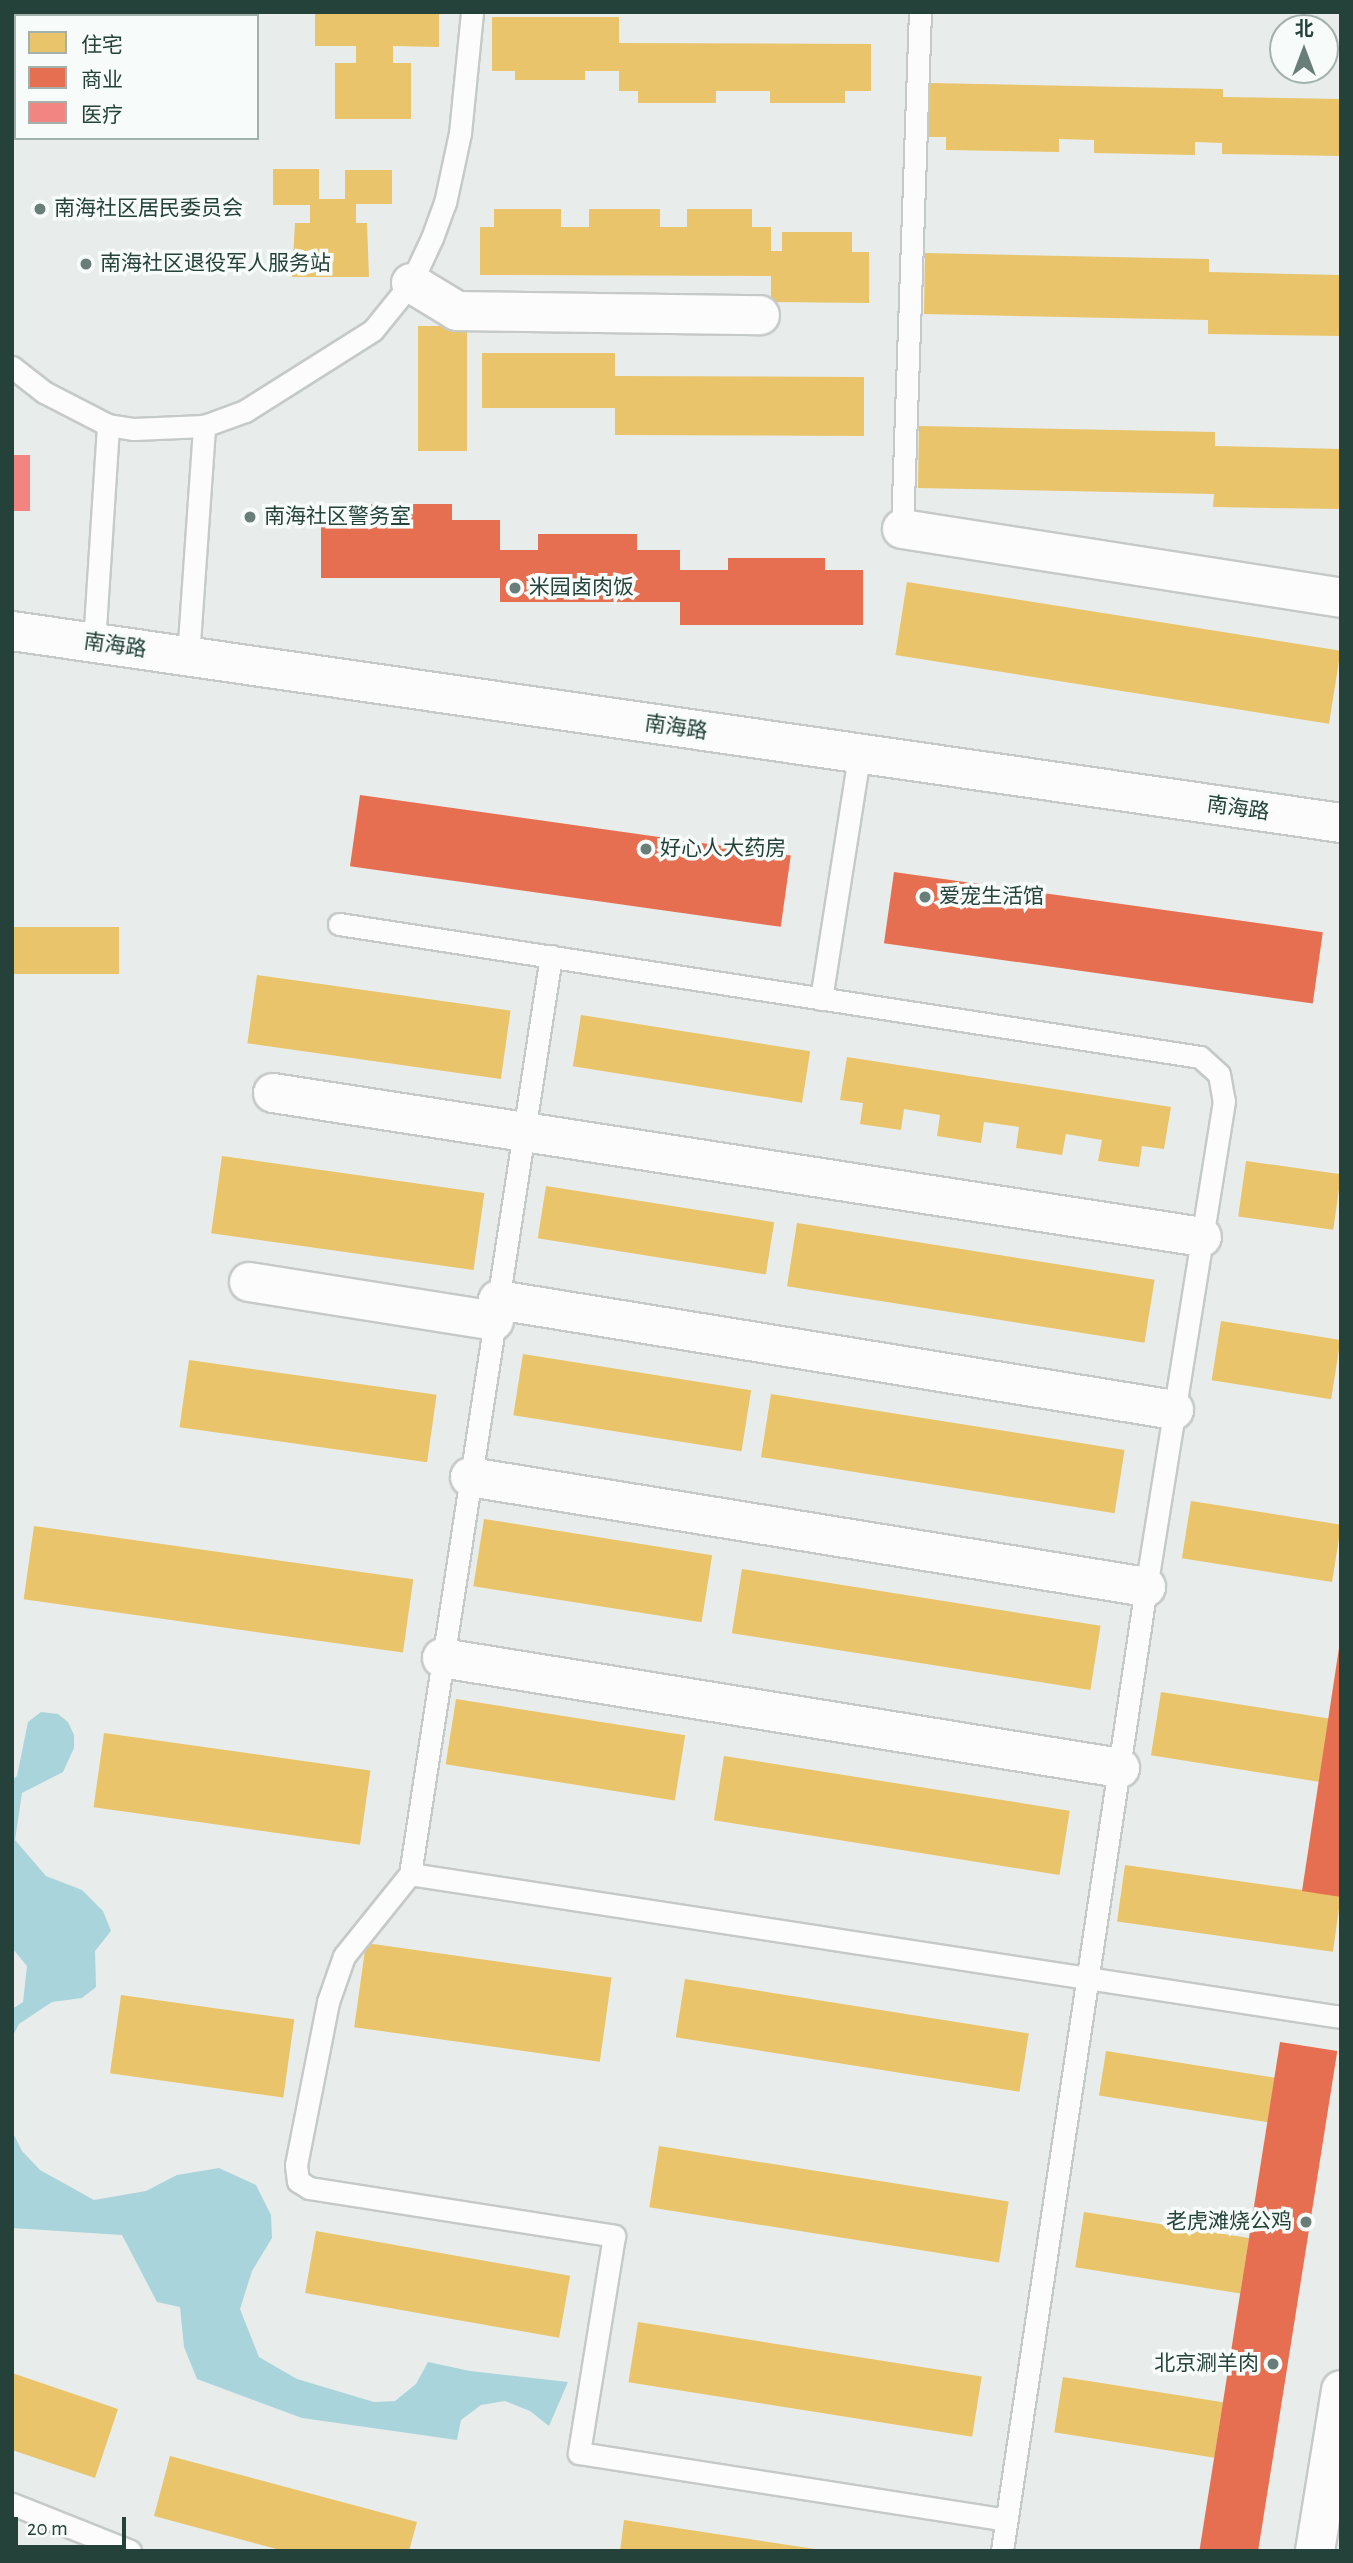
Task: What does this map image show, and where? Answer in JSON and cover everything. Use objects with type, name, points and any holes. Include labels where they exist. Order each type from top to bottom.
[{"type":"street","points":[[411,283],[457,311],[760,315]]},
{"type":"street","points":[[902,529],[1341,598]]},
{"type":"street","name":"南海路","points":[[12,631],[1341,823]]},
{"type":"street","points":[[274,1093],[1202,1237]]},
{"type":"street","points":[[249,1282],[496,1311],[1174,1410]]},
{"type":"street","points":[[470,1477],[1146,1587]]},
{"type":"street","points":[[442,1658],[1120,1768]]},
{"type":"street","points":[[1315,2551],[1341,2390]]},
{"type":"lane","points":[[12,367],[44,392],[108,425],[134,429],[204,426],[245,411],[373,330],[411,283],[445,202],[460,133],[472,12]]},
{"type":"lane","points":[[902,529],[920,12]]},
{"type":"lane","points":[[94,643],[108,425]]},
{"type":"lane","points":[[188,657],[204,426]]},
{"type":"lane","points":[[821,999],[859,755]]},
{"type":"lane","points":[[339,924],[1200,1058],[1219,1074],[1224,1101],[1146,1587],[1002,2551]]},
{"type":"lane","points":[[551,956],[410,1874],[344,1956],[328,2002],[296,2165],[298,2181],[309,2188],[614,2236],[579,2453],[1006,2519]]},
{"type":"lane","points":[[410,1874],[1341,2017]]},
{"type":"lane","points":[[12,2504],[130,2551]]},
{"type":"water","points":[[41,1712],[58,1714],[68,1722],[74,1735],[74,1748],[63,1772],[22,1793],[15,1840],[46,1876],[82,1890],[103,1911],[111,1931],[95,1951],[96,1987],[82,1998],[52,2002],[19,2024],[12,2037],[12,2009],[23,2002],[27,1966],[12,1948],[12,1780],[17,1776],[28,1722]]},
{"type":"water","points":[[12,2131],[22,2151],[40,2170],[94,2200],[146,2191],[177,2175],[219,2168],[256,2185],[271,2215],[272,2238],[252,2271],[240,2309],[259,2357],[297,2379],[374,2402],[395,2401],[416,2384],[428,2362],[470,2371],[568,2382],[549,2426],[530,2411],[505,2401],[481,2405],[461,2420],[457,2440],[302,2418],[197,2379],[184,2347],[180,2307],[157,2302],[122,2235],[12,2228]]},
{"type":"building: 住宅","points":[[315,12],[439,12],[439,47],[393,46],[393,63],[411,63],[411,119],[335,119],[335,63],[356,63],[356,46],[315,46]]},
{"type":"building: 住宅","points":[[492,17],[619,17],[619,43],[871,44],[871,91],[845,91],[845,103],[770,103],[770,91],[716,91],[716,103],[638,103],[638,91],[619,91],[619,71],[585,71],[585,80],[515,80],[515,71],[492,71]]},
{"type":"building: 住宅","points":[[929,83],[1223,89],[1223,97],[1341,99],[1341,156],[1222,154],[1222,143],[1195,142],[1195,155],[1094,153],[1094,140],[1059,139],[1059,152],[946,150],[946,137],[928,137]]},
{"type":"building: 住宅","points":[[273,169],[319,169],[319,199],[345,199],[345,170],[392,170],[392,204],[356,204],[356,223],[367,223],[369,277],[292,277],[295,223],[310,223],[310,205],[273,205]]},
{"type":"building: 住宅","points":[[494,209],[561,209],[561,227],[589,227],[589,209],[660,209],[660,227],[687,227],[687,209],[752,209],[752,227],[771,227],[771,251],[782,251],[782,232],[852,232],[852,252],[869,252],[869,303],[771,302],[771,276],[480,275],[480,227],[494,227]]},
{"type":"building: 住宅","points":[[925,253],[1209,259],[1209,272],[1341,275],[1341,336],[1208,334],[1208,320],[924,314]]},
{"type":"building: 住宅","points":[[418,326],[467,326],[467,451],[418,451]]},
{"type":"building: 住宅","points":[[482,353],[615,353],[615,376],[864,377],[864,436],[615,435],[615,408],[482,408]]},
{"type":"building: 住宅","points":[[919,426],[1215,432],[1215,446],[1341,449],[1341,509],[1213,507],[1214,494],[918,488]]},
{"type":"building: 住宅","points":[[907,582],[1341,651],[1329,724],[895,655]]},
{"type":"building: 住宅","points":[[12,927],[119,927],[119,974],[12,974]]},
{"type":"building: 住宅","points":[[257,975],[511,1011],[501,1079],[247,1043]]},
{"type":"building: 住宅","points":[[581,1015],[810,1051],[802,1103],[573,1066]]},
{"type":"building: 住宅","points":[[847,1057],[1171,1107],[1164,1149],[1142,1146],[1139,1167],[1098,1161],[1102,1140],[1066,1134],[1062,1155],[1016,1148],[1019,1127],[984,1122],[981,1143],[937,1136],[940,1115],[904,1109],[901,1130],[860,1124],[863,1103],[840,1100]]},
{"type":"building: 住宅","points":[[222,1156],[484,1193],[474,1270],[211,1233]]},
{"type":"building: 住宅","points":[[1246,1161],[1341,1174],[1333,1230],[1238,1216]]},
{"type":"building: 住宅","points":[[546,1186],[774,1222],[766,1274],[538,1238]]},
{"type":"building: 住宅","points":[[797,1223],[1155,1280],[1145,1343],[787,1286]]},
{"type":"building: 住宅","points":[[1221,1321],[1341,1340],[1331,1399],[1212,1380]]},
{"type":"building: 住宅","points":[[523,1354],[751,1390],[741,1451],[513,1415]]},
{"type":"building: 住宅","points":[[189,1360],[437,1395],[427,1462],[180,1427]]},
{"type":"building: 住宅","points":[[771,1394],[1125,1450],[1115,1513],[761,1457]]},
{"type":"building: 住宅","points":[[1191,1501],[1341,1525],[1332,1582],[1182,1558]]},
{"type":"building: 住宅","points":[[484,1519],[712,1555],[702,1622],[473,1586]]},
{"type":"building: 住宅","points":[[34,1526],[413,1579],[403,1653],[24,1599]]},
{"type":"building: 住宅","points":[[742,1569],[1101,1626],[1090,1690],[732,1633]]},
{"type":"building: 住宅","points":[[1161,1692],[1329,1719],[1319,1782],[1151,1755]]},
{"type":"building: 住宅","points":[[456,1699],[685,1735],[675,1800],[446,1764]]},
{"type":"building: 住宅","points":[[104,1733],[370,1770],[360,1845],[94,1807]]},
{"type":"building: 住宅","points":[[724,1756],[1070,1811],[1060,1875],[714,1820]]},
{"type":"building: 住宅","points":[[1125,1865],[1341,1895],[1333,1952],[1117,1921]]},
{"type":"building: 住宅","points":[[366,1943],[612,1978],[600,2062],[354,2027]]},
{"type":"building: 住宅","points":[[685,1979],[1029,2033],[1019,2092],[676,2037]]},
{"type":"building: 住宅","points":[[121,1995],[294,2019],[283,2098],[110,2073]]},
{"type":"building: 住宅","points":[[1106,2051],[1275,2078],[1268,2122],[1099,2095]]},
{"type":"building: 住宅","points":[[659,2146],[1009,2201],[999,2263],[649,2207]]},
{"type":"building: 住宅","points":[[1084,2212],[1249,2238],[1240,2293],[1075,2267]]},
{"type":"building: 住宅","points":[[316,2231],[570,2276],[559,2338],[305,2293]]},
{"type":"building: 住宅","points":[[638,2322],[982,2376],[972,2437],[628,2382]]},
{"type":"building: 住宅","points":[[12,2373],[118,2409],[95,2478],[12,2450]]},
{"type":"building: 住宅","points":[[1063,2377],[1223,2402],[1214,2458],[1054,2432]]},
{"type":"building: 住宅","points":[[170,2456],[417,2522],[409,2551],[284,2551],[154,2516]]},
{"type":"building: 住宅","points":[[624,2520],[815,2549],[815,2551],[620,2551]]},
{"type":"building: 商业","points":[[356,504],[452,504],[452,520],[500,520],[500,550],[538,550],[538,534],[637,534],[637,550],[680,550],[680,570],[728,570],[728,558],[825,558],[825,570],[863,570],[863,625],[680,625],[680,602],[500,602],[500,578],[321,578],[321,520],[356,520]]},
{"type":"building: 商业","points":[[360,795],[791,856],[781,927],[350,866]]},
{"type":"building: 商业","points":[[894,872],[1323,932],[1313,1004],[884,943]]},
{"type":"building: 商业","points":[[1341,1648],[1341,1897],[1302,1891]]},
{"type":"building: 商业","points":[[1280,2042],[1337,2051],[1258,2551],[1199,2551]]},
{"type":"building: 医疗","points":[[12,455],[30,455],[30,511],[12,511]]},
{"type":"place","name":"南海社区居民委员会","points":[[40,209]]},
{"type":"place","name":"南海社区退役军人服务站","points":[[86,264]]},
{"type":"place","name":"南海社区警务室","points":[[250,517]]},
{"type":"place","name":"米园卤肉饭","points":[[515,588]]},
{"type":"place","name":"好心人大药房","points":[[646,849]]},
{"type":"place","name":"爱宠生活馆","points":[[925,897]]},
{"type":"place","name":"老虎滩烧公鸡","points":[[1306,2222]]},
{"type":"place","name":"北京涮羊肉","points":[[1273,2364]]}]
